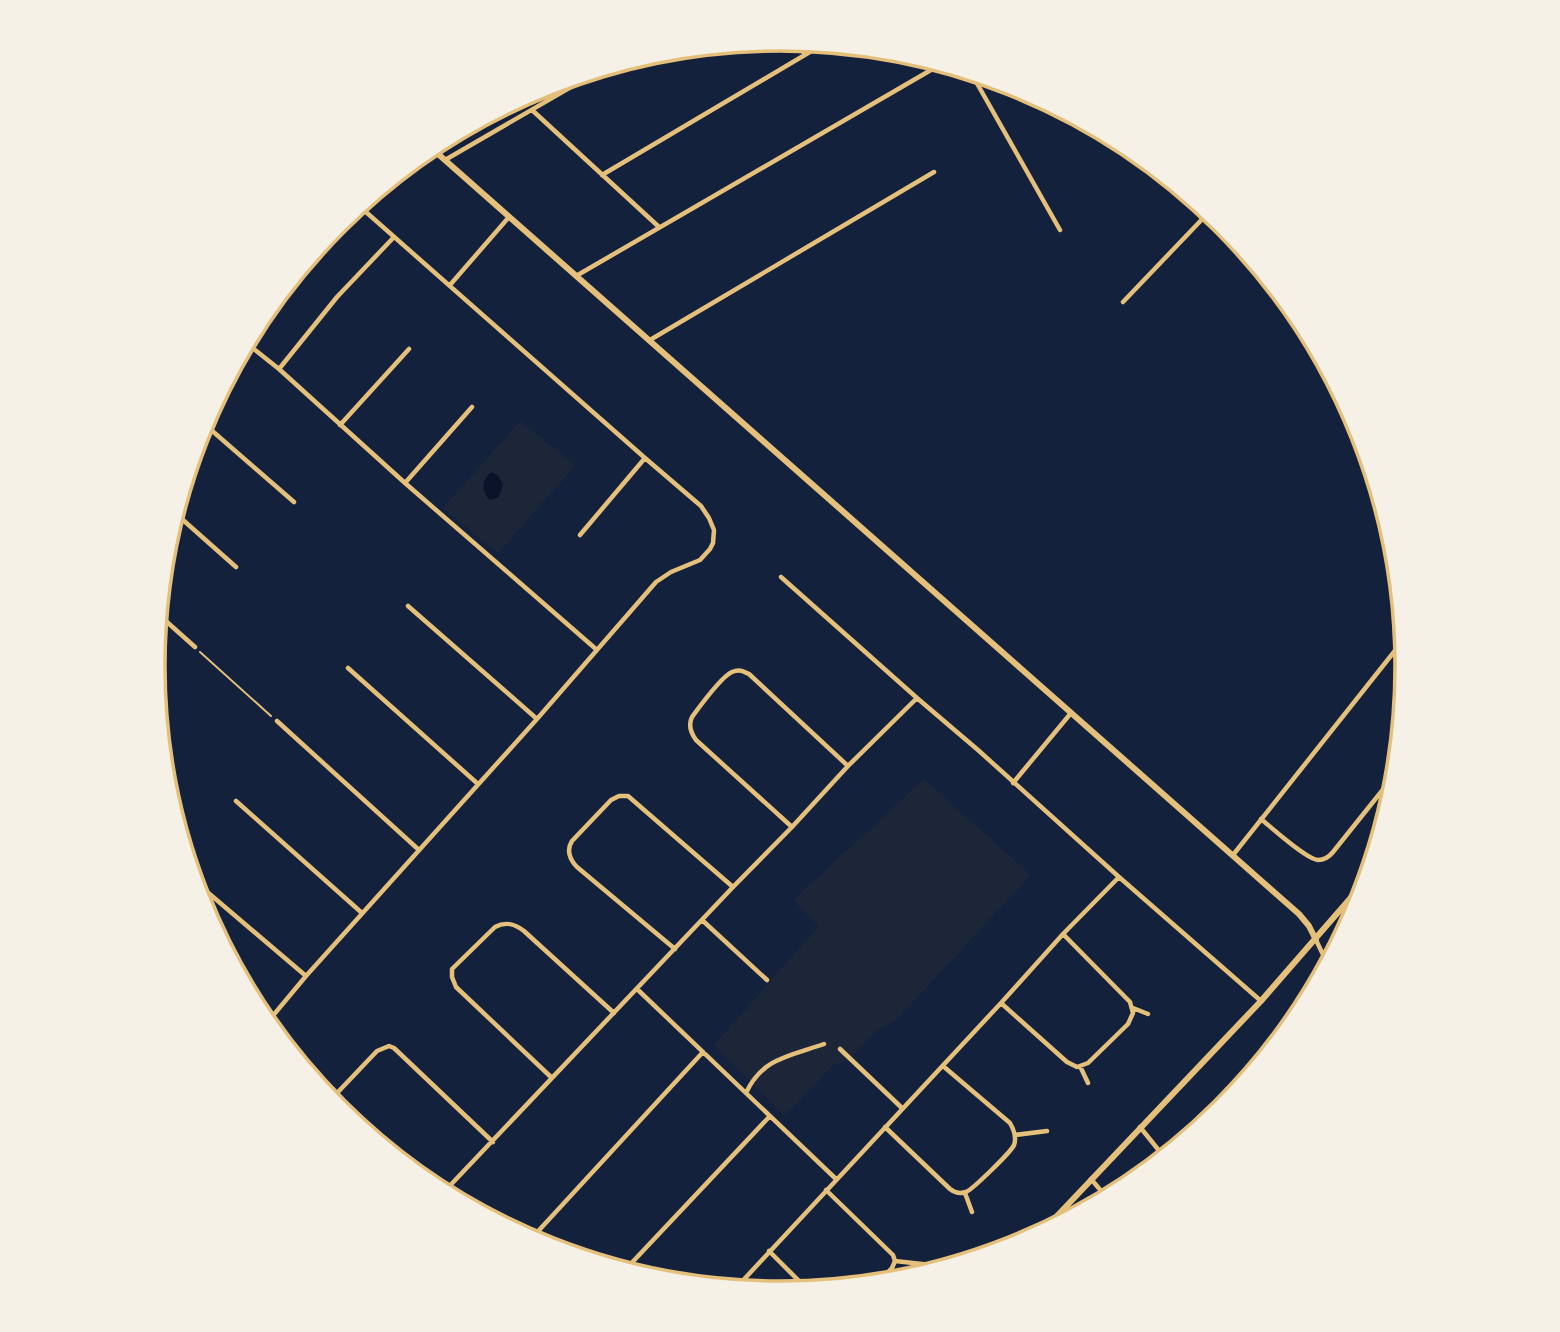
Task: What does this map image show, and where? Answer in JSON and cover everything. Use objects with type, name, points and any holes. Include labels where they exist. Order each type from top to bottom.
[{"type":"street","points":[[803,52],[805,55]]},
{"type":"street","points":[[602,175],[810,52]]},
{"type":"street","points":[[576,276],[931,70]]},
{"type":"street","points":[[977,83],[1060,230]]},
{"type":"street","points":[[445,160],[570,88]]},
{"type":"street","points":[[533,110],[659,227]]},
{"type":"street","points":[[438,154],[1299,914],[1309,926],[1323,955]]},
{"type":"street","points":[[650,340],[934,172]]},
{"type":"street","points":[[273,1015],[656,582],[671,572],[700,560],[707,554],[714,536],[712,524],[701,506],[365,211]]},
{"type":"street","points":[[450,285],[509,217]]},
{"type":"street","points":[[1123,302],[1202,219]]},
{"type":"street","points":[[279,369],[337,297],[394,237]]},
{"type":"street","points":[[253,348],[597,650]]},
{"type":"street","points":[[340,425],[409,349]]},
{"type":"street","points":[[405,483],[472,407]]},
{"type":"street","points":[[212,431],[294,502]]},
{"type":"street","points":[[580,535],[645,458]]},
{"type":"street","points":[[183,520],[236,567]]},
{"type":"street","points":[[781,577],[1261,1001]]},
{"type":"street","points":[[408,606],[537,719]]},
{"type":"street","points":[[166,622],[195,647]]},
{"type":"street","points":[[1233,855],[1395,651]]},
{"type":"street","points":[[348,668],[478,784]]},
{"type":"street","points":[[792,827],[693,735],[691,719],[724,678],[738,670],[749,674],[848,766]]},
{"type":"street","points":[[450,1186],[848,766],[917,698]]},
{"type":"street","points":[[1013,782],[1072,712]]},
{"type":"street","points":[[277,722],[419,850]]},
{"type":"street","points":[[1261,819],[1312,858],[1323,859],[1333,852],[1382,791]]},
{"type":"street","points":[[675,949],[574,864],[569,854],[570,844],[589,822],[611,800],[628,796],[733,887]]},
{"type":"street","points":[[236,801],[362,914]]},
{"type":"street","points":[[743,1280],[1119,877]]},
{"type":"street","points":[[209,893],[306,976]]},
{"type":"street","points":[[1057,1215],[1261,1001],[1347,903]]},
{"type":"street","points":[[702,920],[767,980]]},
{"type":"street","points":[[552,1078],[456,987],[452,977],[454,967],[495,927],[503,923],[512,924],[614,1013]]},
{"type":"street","points":[[1002,1003],[1070,1064],[1080,1066],[1088,1063],[1128,1024],[1132,1007],[1126,997],[1063,934]]},
{"type":"street","points":[[637,989],[836,1179]]},
{"type":"street","points":[[1132,1007],[1148,1014]]},
{"type":"street","points":[[746,1093],[760,1071],[772,1062],[824,1044]]},
{"type":"street","points":[[337,1093],[377,1051],[391,1046],[493,1142]]},
{"type":"street","points":[[840,1049],[902,1108]]},
{"type":"street","points":[[538,1231],[703,1052]]},
{"type":"street","points":[[885,1127],[957,1193],[965,1193],[973,1188],[1010,1151],[1015,1143],[1015,1135],[1008,1121],[943,1066]]},
{"type":"street","points":[[1080,1066],[1088,1083]]},
{"type":"street","points":[[632,1263],[770,1116]]},
{"type":"street","points":[[1140,1127],[1159,1151]]},
{"type":"street","points":[[1015,1135],[1047,1131]]},
{"type":"street","points":[[1091,1179],[1101,1191]]},
{"type":"street","points":[[826,1190],[891,1253],[895,1261],[889,1271]]},
{"type":"street","points":[[965,1193],[972,1212]]},
{"type":"street","points":[[769,1251],[799,1281]]},
{"type":"street","points":[[895,1261],[922,1264]]},
{"type":"path","points":[[195,647],[277,722]]},
{"type":"shaded area","points":[[520,421],[576,465],[498,553],[443,508]]},
{"type":"shaded area","points":[[491,472],[498,475],[503,485],[499,497],[491,500],[486,495],[484,485]]},
{"type":"shaded area","points":[[924,779],[1031,875],[897,1019],[879,1029],[846,1062],[834,1064],[785,1116],[714,1045],[819,926],[793,900]]}]
